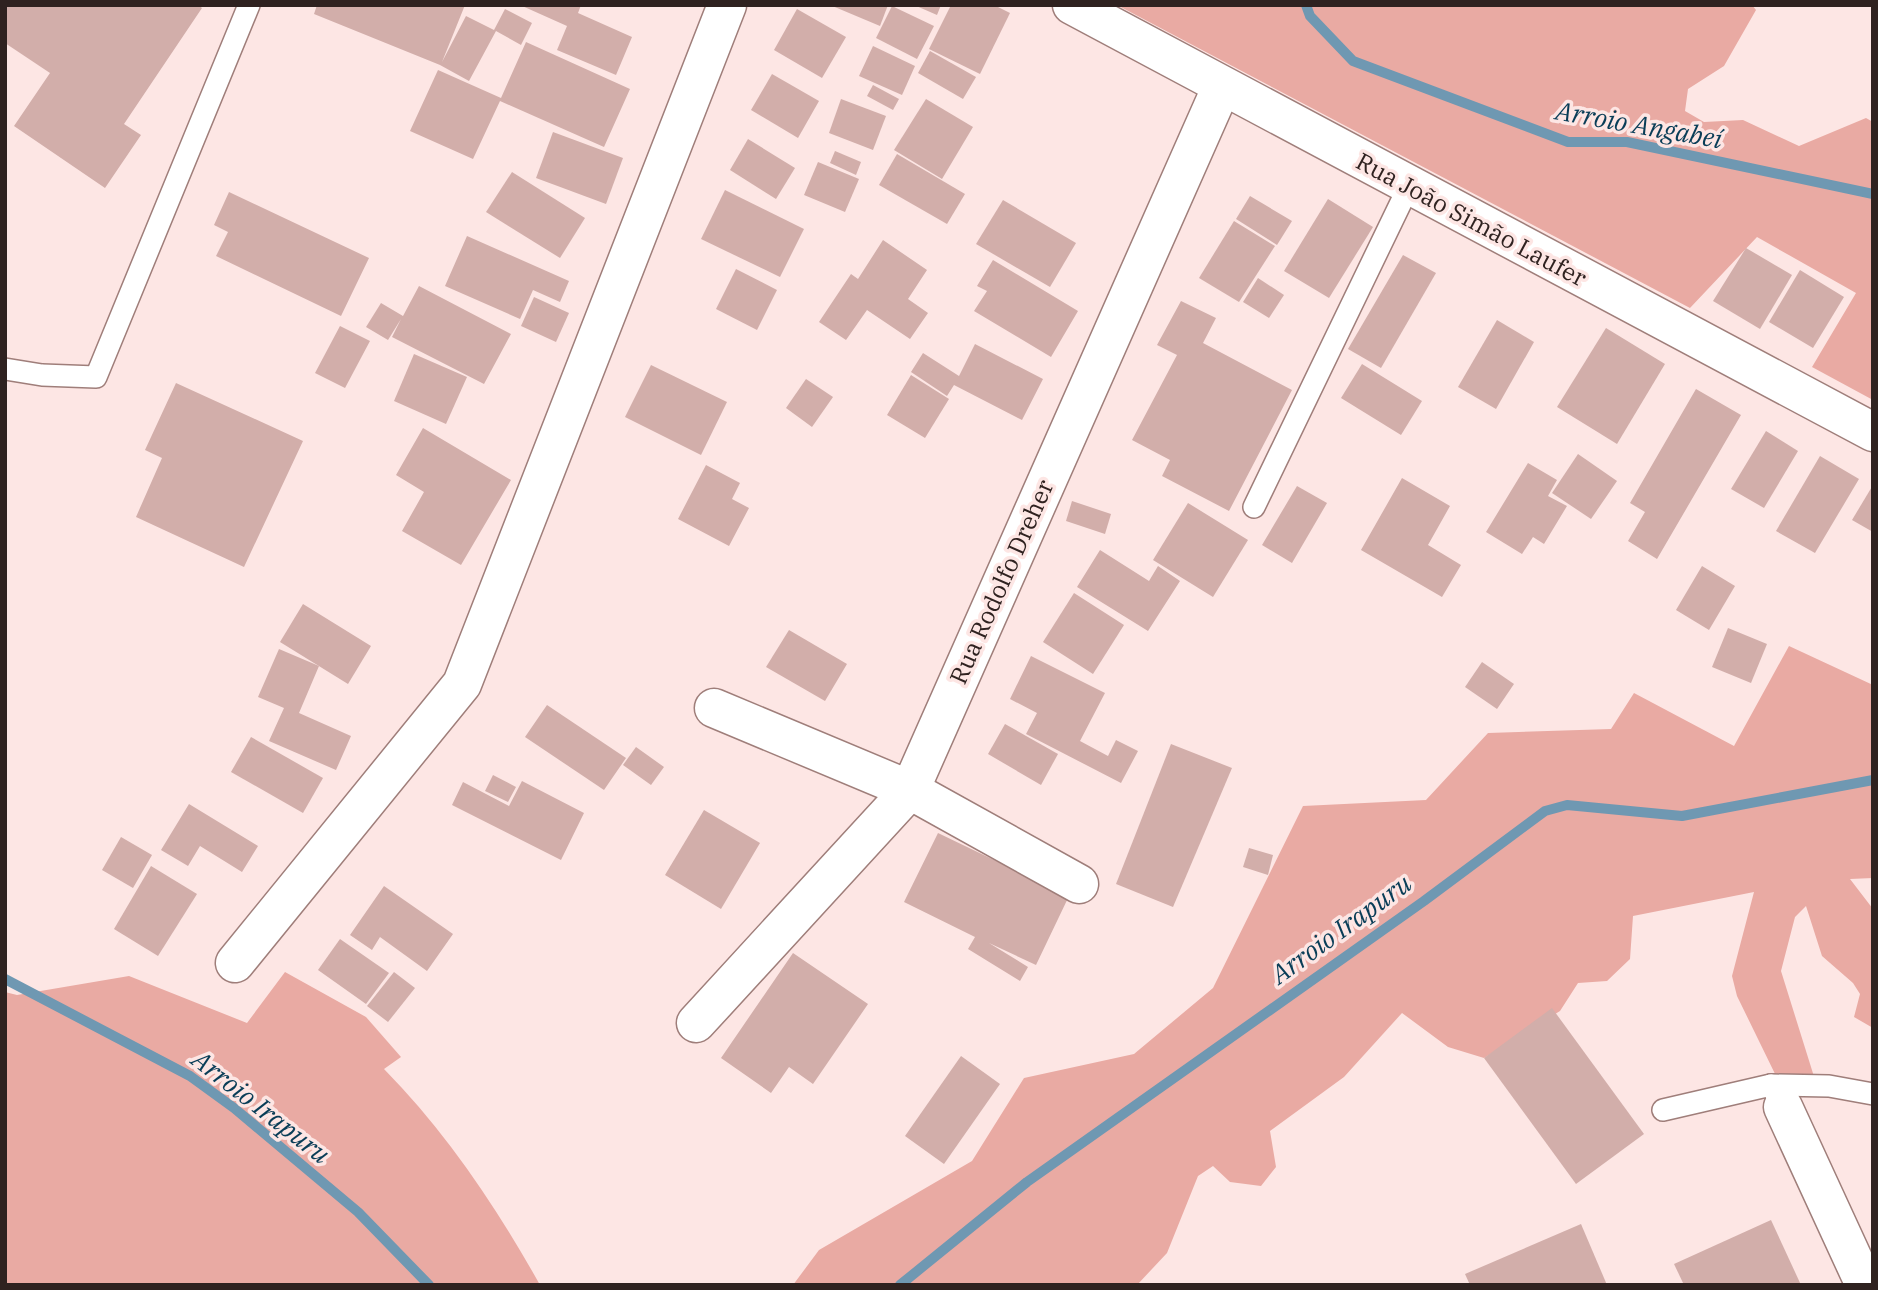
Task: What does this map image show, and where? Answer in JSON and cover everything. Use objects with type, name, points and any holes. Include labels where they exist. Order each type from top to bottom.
[{"type":"street","points":[[235,963],[462,684],[727,5]]},
{"type":"street","name":"Rua João Simão Laufer","points":[[1072,5],[1408,187],[1873,432]]},
{"type":"street","name":"Rua Rodolfo Dreher","points":[[696,1023],[910,790],[1222,86]]},
{"type":"street","points":[[714,709],[910,790],[1079,884]]},
{"type":"street","points":[[1777,1096],[1865,1285]]},
{"type":"lane","points":[[5,369],[42,375],[96,377],[250,5]]},
{"type":"lane","points":[[1254,507],[1408,187]]},
{"type":"lane","points":[[1663,1110],[1777,1096],[1829,1086],[1873,1094]]},
{"type":"shaded area","points":[[1117,5],[1752,5],[1756,10],[1724,66],[1688,89],[1685,111],[1704,122],[1743,120],[1799,146],[1866,118],[1873,122],[1873,400],[1812,367],[1856,293],[1757,237],[1690,308]]},
{"type":"shaded area","points":[[1789,646],[1873,685],[1873,878],[1850,879],[1873,909],[1873,1028],[1854,1017],[1860,994],[1853,983],[1822,956],[1806,906],[1795,917],[1781,971],[1816,1083],[1778,1080],[1737,996],[1732,976],[1754,892],[1633,916],[1630,959],[1607,981],[1578,983],[1560,1011],[1484,1058],[1448,1047],[1402,1013],[1344,1077],[1270,1131],[1276,1167],[1261,1186],[1230,1182],[1213,1166],[1198,1176],[1167,1253],[1137,1285],[793,1285],[819,1250],[972,1161],[1024,1078],[1134,1054],[1213,988],[1303,806],[1426,800],[1488,733],[1611,729],[1634,693],[1734,746]]},
{"type":"shaded area","points":[[285,972],[366,1017],[401,1057],[384,1069],[407,1093],[469,1172],[540,1285],[5,1285],[5,992],[17,995],[129,976],[247,1023]]},
{"type":"building","points":[[5,5],[198,5],[202,8],[124,124],[141,135],[105,188],[14,126],[50,73],[5,43]]},
{"type":"building","points":[[317,5],[465,5],[442,62],[466,16],[494,30],[505,9],[532,23],[521,45],[496,31],[469,81],[440,65],[314,14]]},
{"type":"building","points":[[520,5],[581,5],[578,13],[632,37],[616,75],[557,50],[567,26]]},
{"type":"building","points":[[830,5],[888,5],[880,26]]},
{"type":"building","points":[[914,5],[941,5],[937,15]]},
{"type":"building","points":[[951,5],[994,5],[1010,13],[980,74],[929,49]]},
{"type":"building","points":[[892,6],[934,26],[917,59],[876,38]]},
{"type":"building","points":[[797,9],[846,37],[822,78],[774,50]]},
{"type":"building","points":[[526,42],[630,89],[604,147],[500,101],[473,159],[410,131],[438,70],[501,98]]},
{"type":"building","points":[[873,46],[915,66],[902,95],[859,76]]},
{"type":"building","points":[[930,51],[976,77],[963,99],[918,73]]},
{"type":"building","points":[[772,74],[819,101],[798,138],[751,110]]},
{"type":"building","points":[[873,85],[899,99],[893,110],[867,96]]},
{"type":"building","points":[[841,99],[886,116],[873,150],[829,133]]},
{"type":"building","points":[[926,99],[973,127],[942,179],[894,150]]},
{"type":"building","points":[[553,132],[623,158],[606,204],[536,178]]},
{"type":"building","points":[[748,139],[795,168],[776,199],[730,170]]},
{"type":"building","points":[[835,151],[861,162],[856,175],[830,163]]},
{"type":"building","points":[[897,154],[965,194],[947,224],[879,185]]},
{"type":"building","points":[[818,162],[859,179],[845,212],[804,195]]},
{"type":"building","points":[[512,172],[585,218],[560,258],[486,212]]},
{"type":"building","points":[[725,190],[804,229],[780,277],[701,239]]},
{"type":"building","points":[[229,192],[369,258],[341,316],[216,256],[228,232],[214,225]]},
{"type":"building","points":[[1250,196],[1292,221],[1277,245],[1236,219]]},
{"type":"building","points":[[1328,199],[1373,227],[1329,298],[1284,271]]},
{"type":"building","points":[[1003,200],[1076,243],[1050,287],[976,244]]},
{"type":"building","points":[[1234,221],[1275,246],[1239,302],[1199,278]]},
{"type":"building","points":[[467,236],[569,281],[560,302],[533,290],[520,319],[445,286]]},
{"type":"building","points":[[883,240],[927,270],[908,299],[928,313],[910,339],[867,310],[846,340],[819,322],[851,274],[858,279]]},
{"type":"building","points":[[1746,248],[1792,275],[1760,329],[1713,301]]},
{"type":"building","points":[[1403,255],[1436,273],[1381,368],[1348,349]]},
{"type":"building","points":[[993,260],[1078,311],[1051,357],[974,311],[987,291],[977,286]]},
{"type":"building","points":[[736,269],[777,290],[757,330],[716,309]]},
{"type":"building","points":[[1800,270],[1844,297],[1813,348],[1769,322]]},
{"type":"building","points":[[1258,278],[1284,295],[1269,318],[1243,302]]},
{"type":"building","points":[[419,286],[511,334],[484,384],[392,337],[401,319],[388,340],[366,327],[381,303],[403,316]]},
{"type":"building","points":[[534,297],[569,313],[556,342],[521,326]]},
{"type":"building","points":[[1181,301],[1216,318],[1203,343],[1292,390],[1229,511],[1162,476],[1170,460],[1132,440],[1177,355],[1157,345]]},
{"type":"building","points":[[1497,320],[1534,342],[1496,409],[1458,387]]},
{"type":"building","points":[[340,326],[370,341],[345,388],[315,373]]},
{"type":"building","points":[[1606,328],[1665,364],[1617,444],[1557,407]]},
{"type":"building","points":[[975,344],[1043,379],[1022,420],[954,385],[947,396],[911,372],[923,353],[959,376]]},
{"type":"building","points":[[414,354],[467,377],[446,424],[394,401]]},
{"type":"building","points":[[1362,364],[1422,401],[1401,435],[1341,398]]},
{"type":"building","points":[[651,365],[727,402],[701,455],[625,417]]},
{"type":"building","points":[[911,375],[949,399],[925,438],[887,415]]},
{"type":"building","points":[[806,379],[833,397],[812,427],[786,408]]},
{"type":"building","points":[[176,383],[303,441],[244,567],[136,517],[162,458],[145,450]]},
{"type":"building","points":[[1696,389],[1741,415],[1657,559],[1628,541],[1645,512],[1630,503]]},
{"type":"building","points":[[423,428],[511,480],[461,565],[402,531],[424,492],[396,475]]},
{"type":"building","points":[[1766,431],[1798,451],[1764,508],[1731,489]]},
{"type":"building","points":[[1578,454],[1617,481],[1591,519],[1552,493]]},
{"type":"building","points":[[1820,456],[1859,479],[1815,553],[1776,531]]},
{"type":"building","points":[[1528,463],[1557,480],[1548,496],[1567,506],[1544,544],[1533,537],[1522,554],[1486,532]]},
{"type":"building","points":[[706,465],[740,483],[732,499],[749,508],[729,546],[678,519]]},
{"type":"building","points":[[1402,478],[1450,506],[1428,545],[1461,565],[1442,597],[1361,550]]},
{"type":"building","points":[[1873,485],[1873,532],[1852,520]]},
{"type":"building","points":[[1297,486],[1327,503],[1292,563],[1262,545]]},
{"type":"building","points":[[1072,501],[1111,514],[1105,534],[1066,521]]},
{"type":"building","points":[[1188,503],[1248,540],[1213,597],[1153,560]]},
{"type":"building","points":[[1100,550],[1149,581],[1158,566],[1180,581],[1148,631],[1077,587]]},
{"type":"building","points":[[1702,566],[1735,586],[1709,630],[1676,610]]},
{"type":"building","points":[[1074,593],[1124,625],[1093,674],[1043,642]]},
{"type":"building","points":[[303,604],[371,646],[348,684],[280,642]]},
{"type":"building","points":[[1728,628],[1767,644],[1751,683],[1712,667]]},
{"type":"building","points":[[789,630],[847,664],[825,701],[766,667]]},
{"type":"building","points":[[279,649],[319,666],[299,713],[351,736],[336,770],[269,741],[284,708],[258,697]]},
{"type":"building","points":[[1031,656],[1105,693],[1080,741],[1108,756],[1116,740],[1138,751],[1121,783],[1026,734],[1037,713],[1010,699]]},
{"type":"building","points":[[1482,662],[1514,684],[1497,709],[1465,687]]},
{"type":"building","points":[[547,705],[626,758],[604,790],[525,737]]},
{"type":"building","points":[[1005,724],[1058,754],[1041,785],[988,754]]},
{"type":"building","points":[[251,737],[323,778],[303,813],[231,772]]},
{"type":"building","points":[[1171,744],[1232,768],[1173,907],[1116,884]]},
{"type":"building","points":[[636,747],[664,767],[651,785],[623,765]]},
{"type":"building","points":[[493,775],[516,787],[508,802],[485,791]]},
{"type":"building","points":[[522,781],[584,813],[561,860],[452,805],[463,782],[509,806]]},
{"type":"building","points":[[189,804],[258,846],[242,872],[200,846],[188,866],[161,850]]},
{"type":"building","points":[[704,810],[760,843],[721,909],[665,875]]},
{"type":"building","points":[[938,833],[1069,896],[1036,965],[989,943],[1028,967],[1020,981],[968,949],[975,937],[904,902]]},
{"type":"building","points":[[121,837],[152,855],[133,888],[102,870]]},
{"type":"building","points":[[1249,848],[1273,855],[1268,875],[1243,867]]},
{"type":"building","points":[[151,866],[197,894],[158,956],[114,929]]},
{"type":"building","points":[[384,886],[453,934],[427,971],[380,937],[372,950],[350,935]]},
{"type":"building","points":[[340,939],[389,973],[366,1004],[318,970]]},
{"type":"building","points":[[793,953],[868,1004],[813,1084],[789,1067],[771,1093],[721,1058]]},
{"type":"building","points":[[394,972],[415,988],[388,1022],[367,1006]]},
{"type":"building","points":[[1552,1008],[1644,1134],[1576,1184],[1484,1058]]},
{"type":"building","points":[[961,1056],[1000,1084],[944,1164],[905,1136]]},
{"type":"building","points":[[1771,1220],[1801,1285],[1684,1285],[1674,1264]]},
{"type":"building","points":[[1581,1224],[1607,1285],[1470,1285],[1465,1274]]},
{"type":"waterway","name":"Arroio Angabeí","points":[[1306,5],[1310,16],[1353,61],[1568,142],[1627,142],[1873,194]]},
{"type":"waterway","name":"Arroio Irapuru","points":[[900,1285],[1027,1182],[1424,901],[1545,811],[1567,805],[1682,816],[1873,780]]},
{"type":"waterway","name":"Arroio Irapuru","points":[[5,979],[190,1076],[234,1108],[358,1212],[429,1285]]}]
